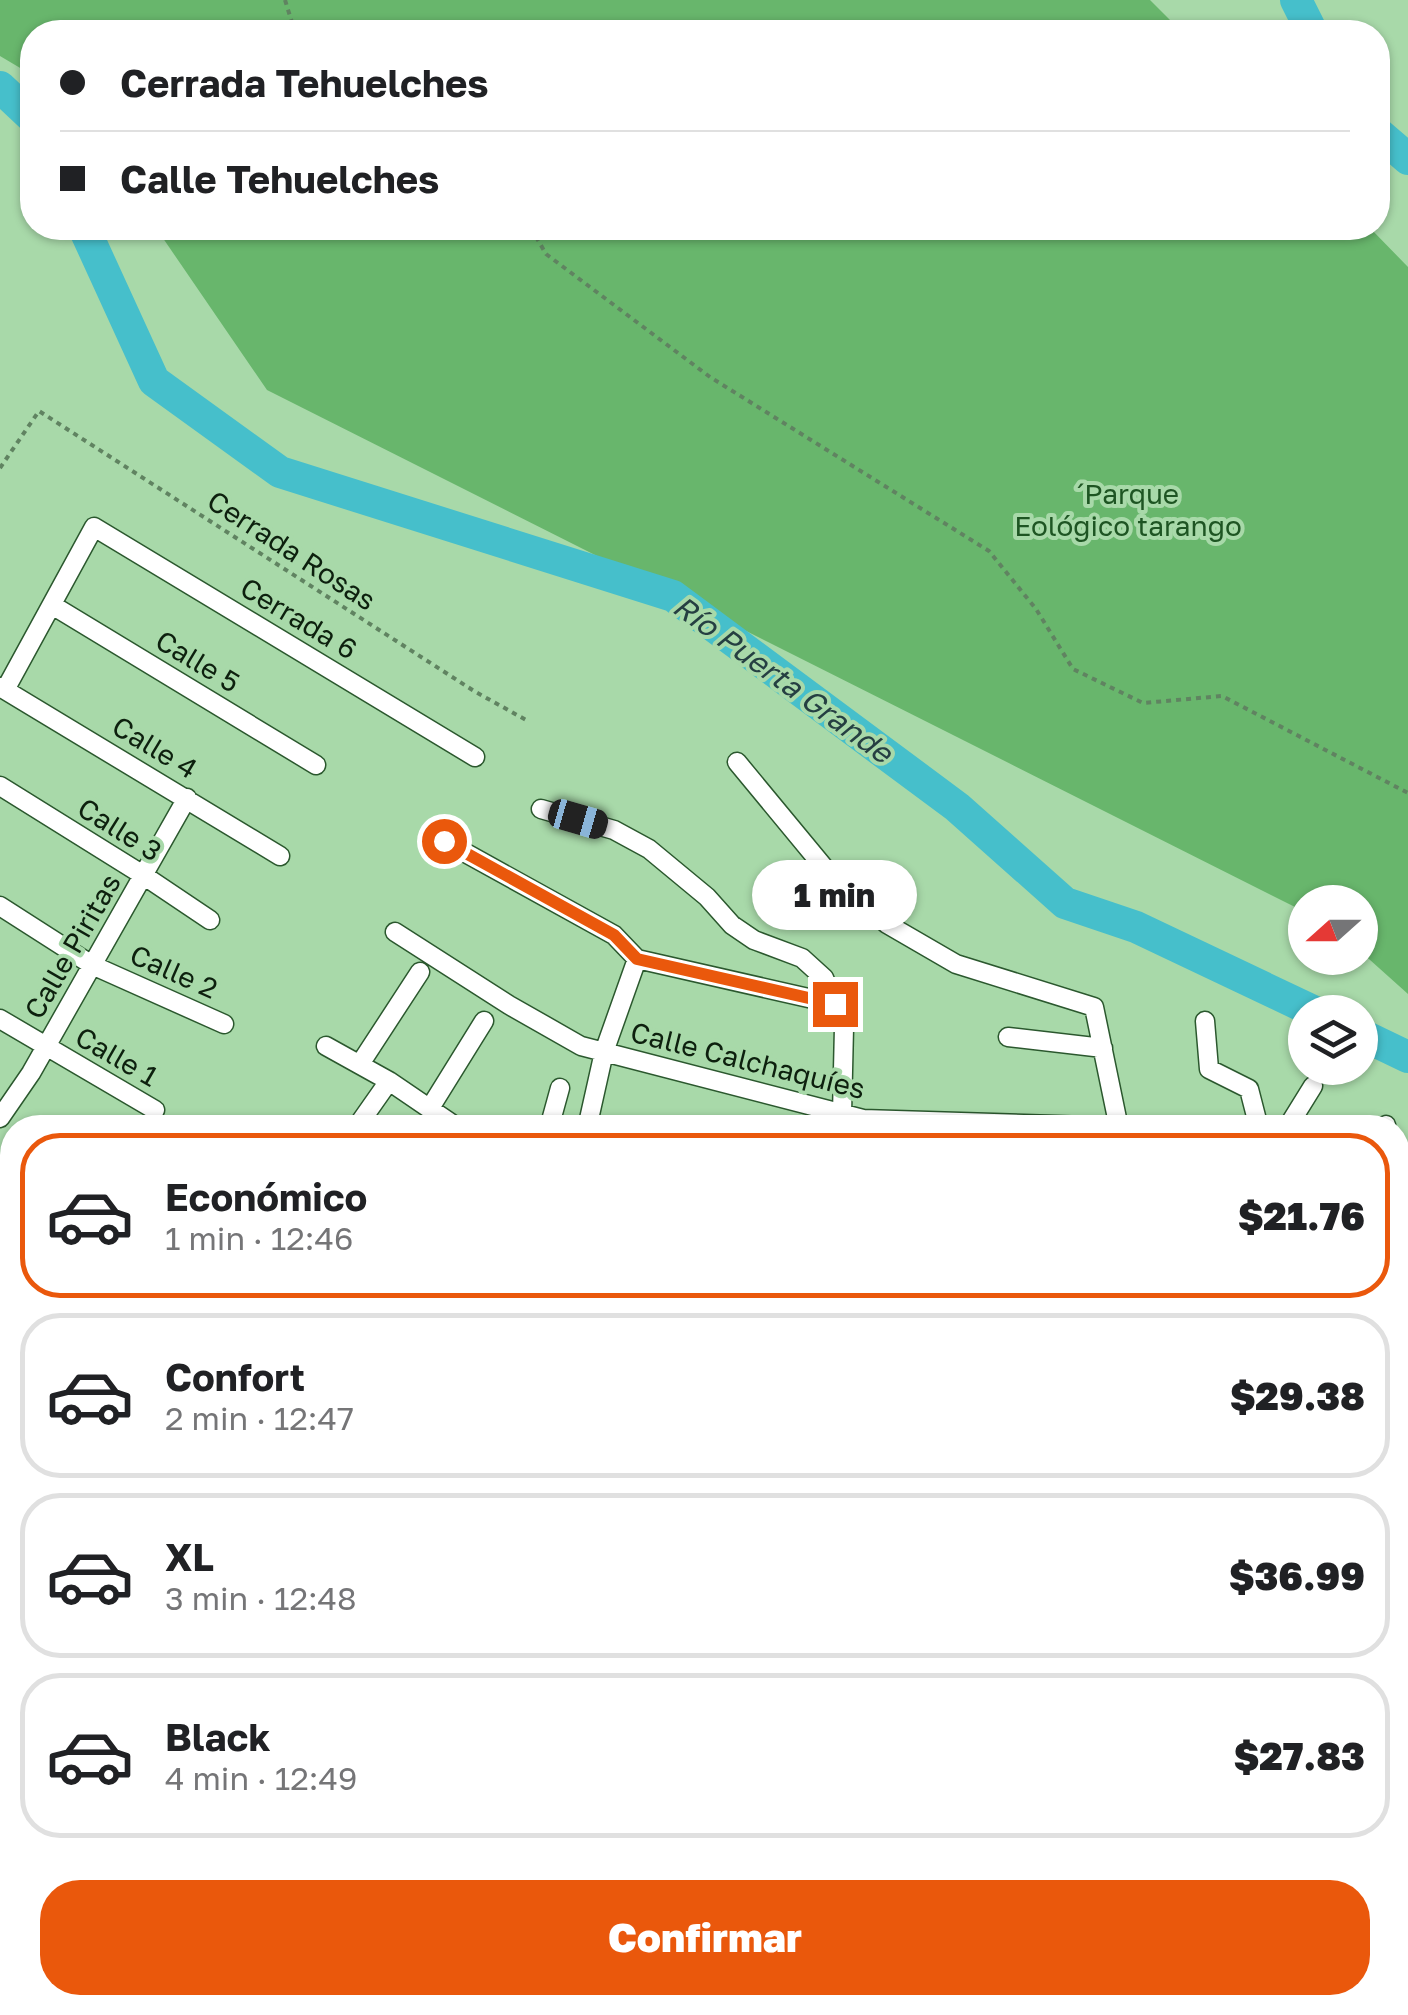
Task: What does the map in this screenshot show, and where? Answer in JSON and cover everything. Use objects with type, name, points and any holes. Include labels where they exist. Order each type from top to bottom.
[{"type":"street","name":"Cerrada 6","points":[[52,605],[94,527],[475,757]]},
{"type":"street","points":[[2,689],[52,605]]},
{"type":"street","name":"Calle 5","points":[[52,605],[316,765]]},
{"type":"street","name":"Calle 4","points":[[2,689],[280,856]]},
{"type":"street","points":[[737,762],[832,877],[887,924],[956,964],[1094,1008],[1117,1115]]},
{"type":"street","name":"Calle 3","points":[[0,786],[210,920]]},
{"type":"street","name":"Calle Piritas","points":[[2,1115],[46,1046],[187,798]]},
{"type":"street","points":[[541,809],[614,830],[649,849],[707,897],[732,925],[754,940],[802,958],[824,978],[844,1027],[842,1114]]},
{"type":"street","points":[[444,841],[614,935],[637,959],[835,1004]]},
{"type":"street","name":"Calle 2","points":[[0,906],[92,965],[224,1024]]},
{"type":"street","name":"Calle Calchaquíes","points":[[395,932],[580,1046],[842,1114]]},
{"type":"street","points":[[589,1115],[604,1052],[637,959]]},
{"type":"street","points":[[360,1064],[420,972]]},
{"type":"street","name":"Calle 1","points":[[0,1018],[156,1110]]},
{"type":"street","points":[[1205,1020],[1208,1069],[1249,1089],[1256,1115]]},
{"type":"street","points":[[430,1108],[484,1022]]},
{"type":"street","points":[[1008,1037],[1103,1048]]},
{"type":"street","points":[[326,1046],[390,1081],[440,1115]]},
{"type":"street","points":[[365,1115],[390,1081]]},
{"type":"street","points":[[1295,1115],[1314,1086]]},
{"type":"street","points":[[553,1115],[560,1088]]},
{"type":"path","points":[[537,240],[546,254],[710,377],[989,550],[1036,609],[1073,669],[1143,703],[1222,696],[1408,792]]},
{"type":"path","name":"Cerrada Rosas","points":[[0,468],[39,411],[474,691],[526,720]]},
{"type":"green space","points":[[0,0],[1150,0],[1170,20],[20,20],[20,68],[0,56]]},
{"type":"green space","name":"´Parque Eológico tarango","points":[[164,240],[1382,240],[1408,267],[1408,994],[1378,967],[1378,885],[1288,885],[1288,903],[267,390]]},
{"type":"waterway","points":[[1296,0],[1306,20]]},
{"type":"waterway","name":"Río Puerta Grande","points":[[0,87],[20,106]]},
{"type":"waterway","points":[[1390,143],[1408,159]]},
{"type":"waterway","name":"Río Puerta Grande","points":[[89,240],[154,381],[280,472],[673,596],[957,807],[1065,903],[1136,927],[1288,999]]},
{"type":"waterway","name":"Río Puerta Grande","points":[[1378,1043],[1408,1057]]},
{"type":"route","points":[[444,841],[614,935],[637,959],[835,1004]]}]
